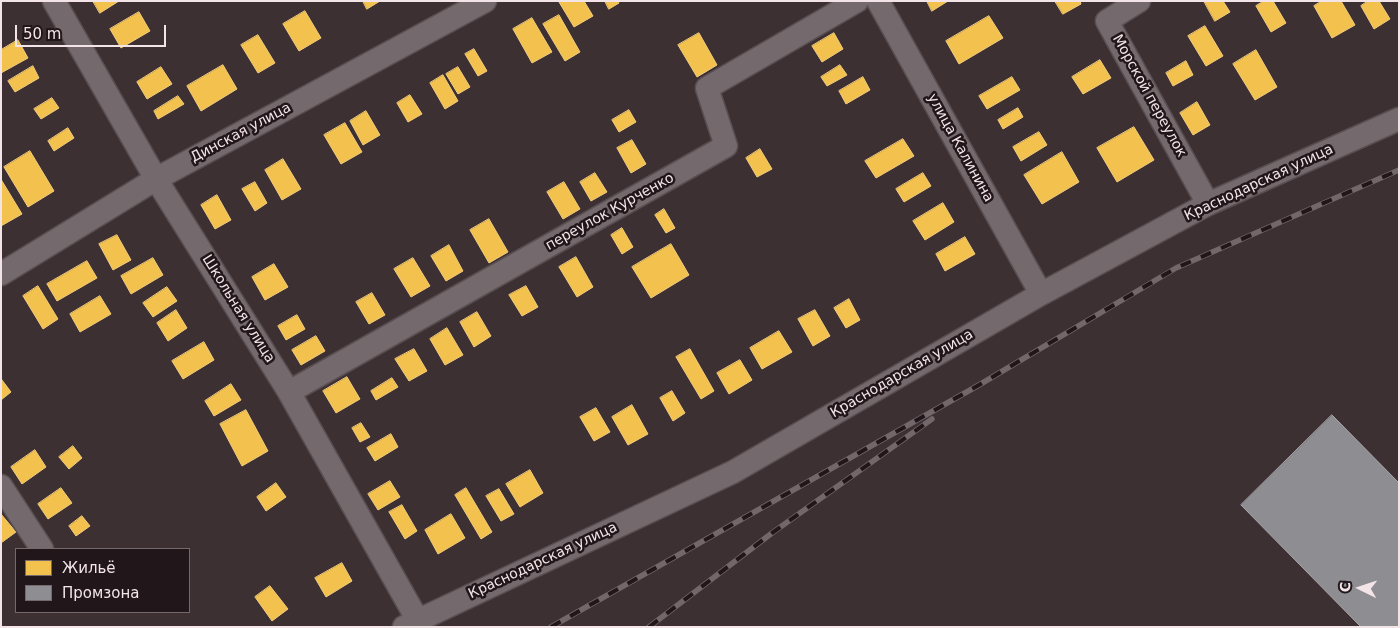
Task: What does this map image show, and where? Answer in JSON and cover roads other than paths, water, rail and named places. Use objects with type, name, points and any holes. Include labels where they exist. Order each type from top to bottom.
[{"type":"street","name":"Школьная улица","points":[[54,1],[156,179],[290,392],[411,623]]},
{"type":"street","name":"Динская улица","points":[[1,274],[156,179],[485,1]]},
{"type":"street","name":"переулок Курченко","points":[[290,392],[726,146],[706,88],[857,1]]},
{"type":"street","name":"улица Калинина","points":[[878,1],[1041,294]]},
{"type":"street","name":"Морской переулок","points":[[1139,1],[1107,21],[1208,204]]},
{"type":"street","name":"Краснодарская улица","points":[[411,623],[733,472],[1041,294],[1208,204],[1399,119]]},
{"type":"street","points":[[1,486],[41,548]]},
{"type":"railway","points":[[551,627],[979,385],[1176,268],[1399,170]]},
{"type":"railway","points":[[649,627],[772,533],[932,419]]}]
